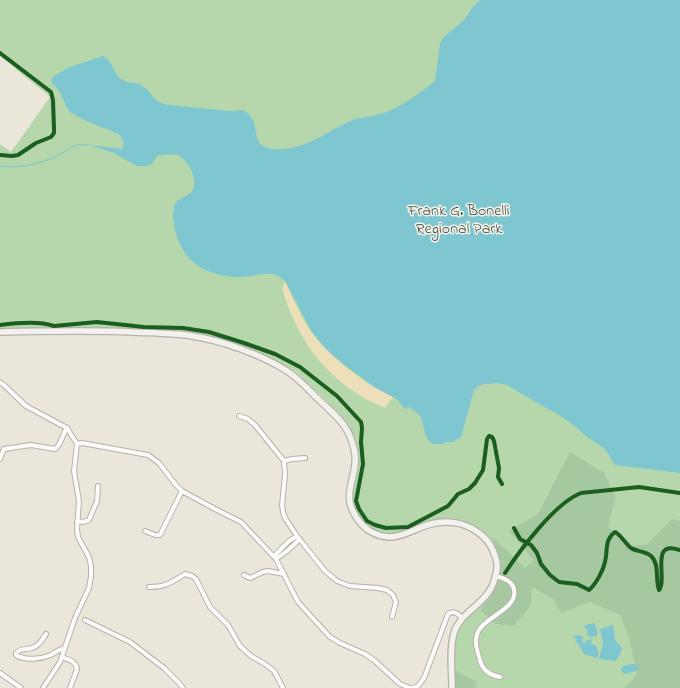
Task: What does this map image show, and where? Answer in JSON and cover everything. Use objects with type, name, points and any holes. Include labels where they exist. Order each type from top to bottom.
[{"type":"street","points":[[0,332],[115,331],[191,336],[221,343],[271,363],[295,378],[340,420],[348,431],[355,455],[349,491],[350,504],[356,517],[365,527],[380,535],[395,536],[403,535],[429,524],[452,522],[462,524],[481,534],[488,541],[497,561],[496,576],[493,586],[489,592],[483,600],[462,618],[454,633],[452,641],[452,688]]},
{"type":"street","points":[[0,382],[26,406],[67,428],[77,444],[74,471],[78,501],[78,537],[89,557],[91,576],[89,588],[75,618],[60,662],[43,688]]},
{"type":"street","points":[[239,416],[248,419],[255,425],[284,461],[285,475],[282,505],[283,512],[299,538],[325,571],[336,581],[350,586],[387,590],[393,595],[396,602],[392,617]]},
{"type":"street","points":[[0,459],[4,449],[20,446],[31,445],[55,449],[60,444],[63,434],[67,428]]},
{"type":"street","points":[[77,444],[82,443],[148,455],[159,463],[182,491],[241,522],[275,557],[298,602],[330,637],[365,654],[400,684],[411,688],[418,686],[424,678],[448,614],[455,612],[462,618]]},
{"type":"street","points":[[284,461],[305,458]]},
{"type":"street","points":[[77,521],[83,522],[89,520],[97,501],[98,486]]},
{"type":"street","points":[[145,531],[155,535],[160,535],[182,491]]},
{"type":"street","points":[[275,557],[287,551],[299,538]]},
{"type":"street","points":[[244,575],[250,578],[268,571],[284,574]]},
{"type":"street","points":[[149,588],[163,587],[185,574],[192,576],[196,580],[210,607],[228,625],[240,646],[251,656],[274,671],[283,688]]},
{"type":"street","points":[[496,576],[512,583],[515,591],[514,596],[508,606],[480,628],[476,636],[476,645],[481,665],[491,674],[500,677]]},
{"type":"street","points":[[85,620],[130,642],[164,668],[180,683],[183,688]]},
{"type":"street","points":[[46,634],[39,644],[33,648],[18,650],[16,655],[25,660],[46,656],[65,648]]},
{"type":"street","points":[[62,657],[72,661],[76,666],[70,688]]},
{"type":"street","points":[[0,673],[21,688]]},
{"type":"green space","name":"Frank G. Bonelli Regional Park","points":[[0,0],[680,0],[680,688],[452,688],[452,664],[457,626],[483,600],[497,571],[493,551],[472,528],[441,522],[409,533],[387,536],[365,527],[350,504],[355,455],[349,425],[339,413],[295,371],[264,355],[236,344],[194,333],[173,330],[0,330],[0,144],[11,152],[50,97],[0,56]]},
{"type":"green space","points":[[570,452],[604,473],[616,497],[608,526],[630,546],[646,545],[672,519],[680,521],[680,688],[625,688],[637,675],[630,641],[620,615],[589,602],[561,613],[553,599],[532,587],[531,606],[513,626],[496,624],[481,611],[502,563],[492,537],[525,568],[534,560],[509,531],[538,514]]},
{"type":"green space","points":[[456,671],[477,682],[475,688],[453,688]]},
{"type":"sand","points":[[285,281],[304,321],[329,353],[359,377],[393,397],[385,408],[366,399],[349,388],[333,375],[319,360],[297,327],[282,288]]},
{"type":"water","points":[[480,0],[680,0],[680,473],[615,465],[605,449],[558,414],[507,385],[497,383],[478,386],[474,390],[461,437],[453,442],[433,444],[426,437],[423,422],[417,413],[409,407],[406,409],[397,399],[374,387],[327,350],[312,332],[285,281],[280,277],[263,274],[245,277],[231,277],[206,270],[192,261],[180,244],[176,234],[173,217],[175,203],[193,190],[194,178],[188,164],[182,157],[176,154],[170,154],[157,156],[152,164],[147,166],[137,166],[112,152],[89,145],[121,149],[124,142],[119,134],[84,120],[70,112],[60,92],[52,83],[51,79],[67,68],[103,56],[109,61],[120,78],[141,85],[163,104],[229,111],[243,110],[249,114],[252,119],[256,135],[261,144],[271,149],[293,148],[312,141],[356,119],[375,116],[393,109],[408,101],[435,81],[440,44],[443,38],[465,19],[472,8]]},
{"type":"water","points":[[594,623],[597,629],[597,636],[590,637],[587,635],[588,632],[584,626]]},
{"type":"water","points":[[613,625],[615,640],[622,648],[619,656],[615,661],[599,659],[603,643],[600,629]]},
{"type":"water","points":[[575,635],[583,636],[583,639],[580,639],[584,644],[586,641],[592,639],[591,644],[597,647],[597,651],[599,651],[597,658],[584,654],[575,641],[577,639],[574,639]]},
{"type":"water","points":[[633,664],[639,667],[638,670],[625,674],[622,672],[621,670],[623,666]]},
{"type":"waterway","points":[[0,166],[14,167],[35,164],[55,157],[74,146],[89,145]]},
{"type":"cycle path","points":[[0,53],[51,92],[53,100],[54,129],[54,133],[51,137],[36,143],[18,155],[0,155]]},
{"type":"cycle path","points":[[0,325],[35,323],[54,326],[97,322],[144,327],[183,328],[209,332],[244,343],[275,354],[300,367],[337,396],[361,422],[363,464],[356,501],[359,509],[367,521],[375,525],[386,528],[408,527],[448,506],[458,494],[469,489],[475,483],[483,470],[487,439],[489,436],[492,437],[494,441],[499,468],[498,477],[502,484]]},
{"type":"cycle path","points":[[505,573],[529,540],[549,517],[560,506],[581,493],[639,487],[680,493]]},
{"type":"cycle path","points":[[514,528],[520,539],[531,545],[537,553],[541,564],[550,575],[559,582],[577,584],[589,590],[601,573],[605,562],[609,539],[615,532],[631,548],[647,553],[654,559],[659,590],[662,578],[662,555],[665,550],[671,548],[680,550]]}]
